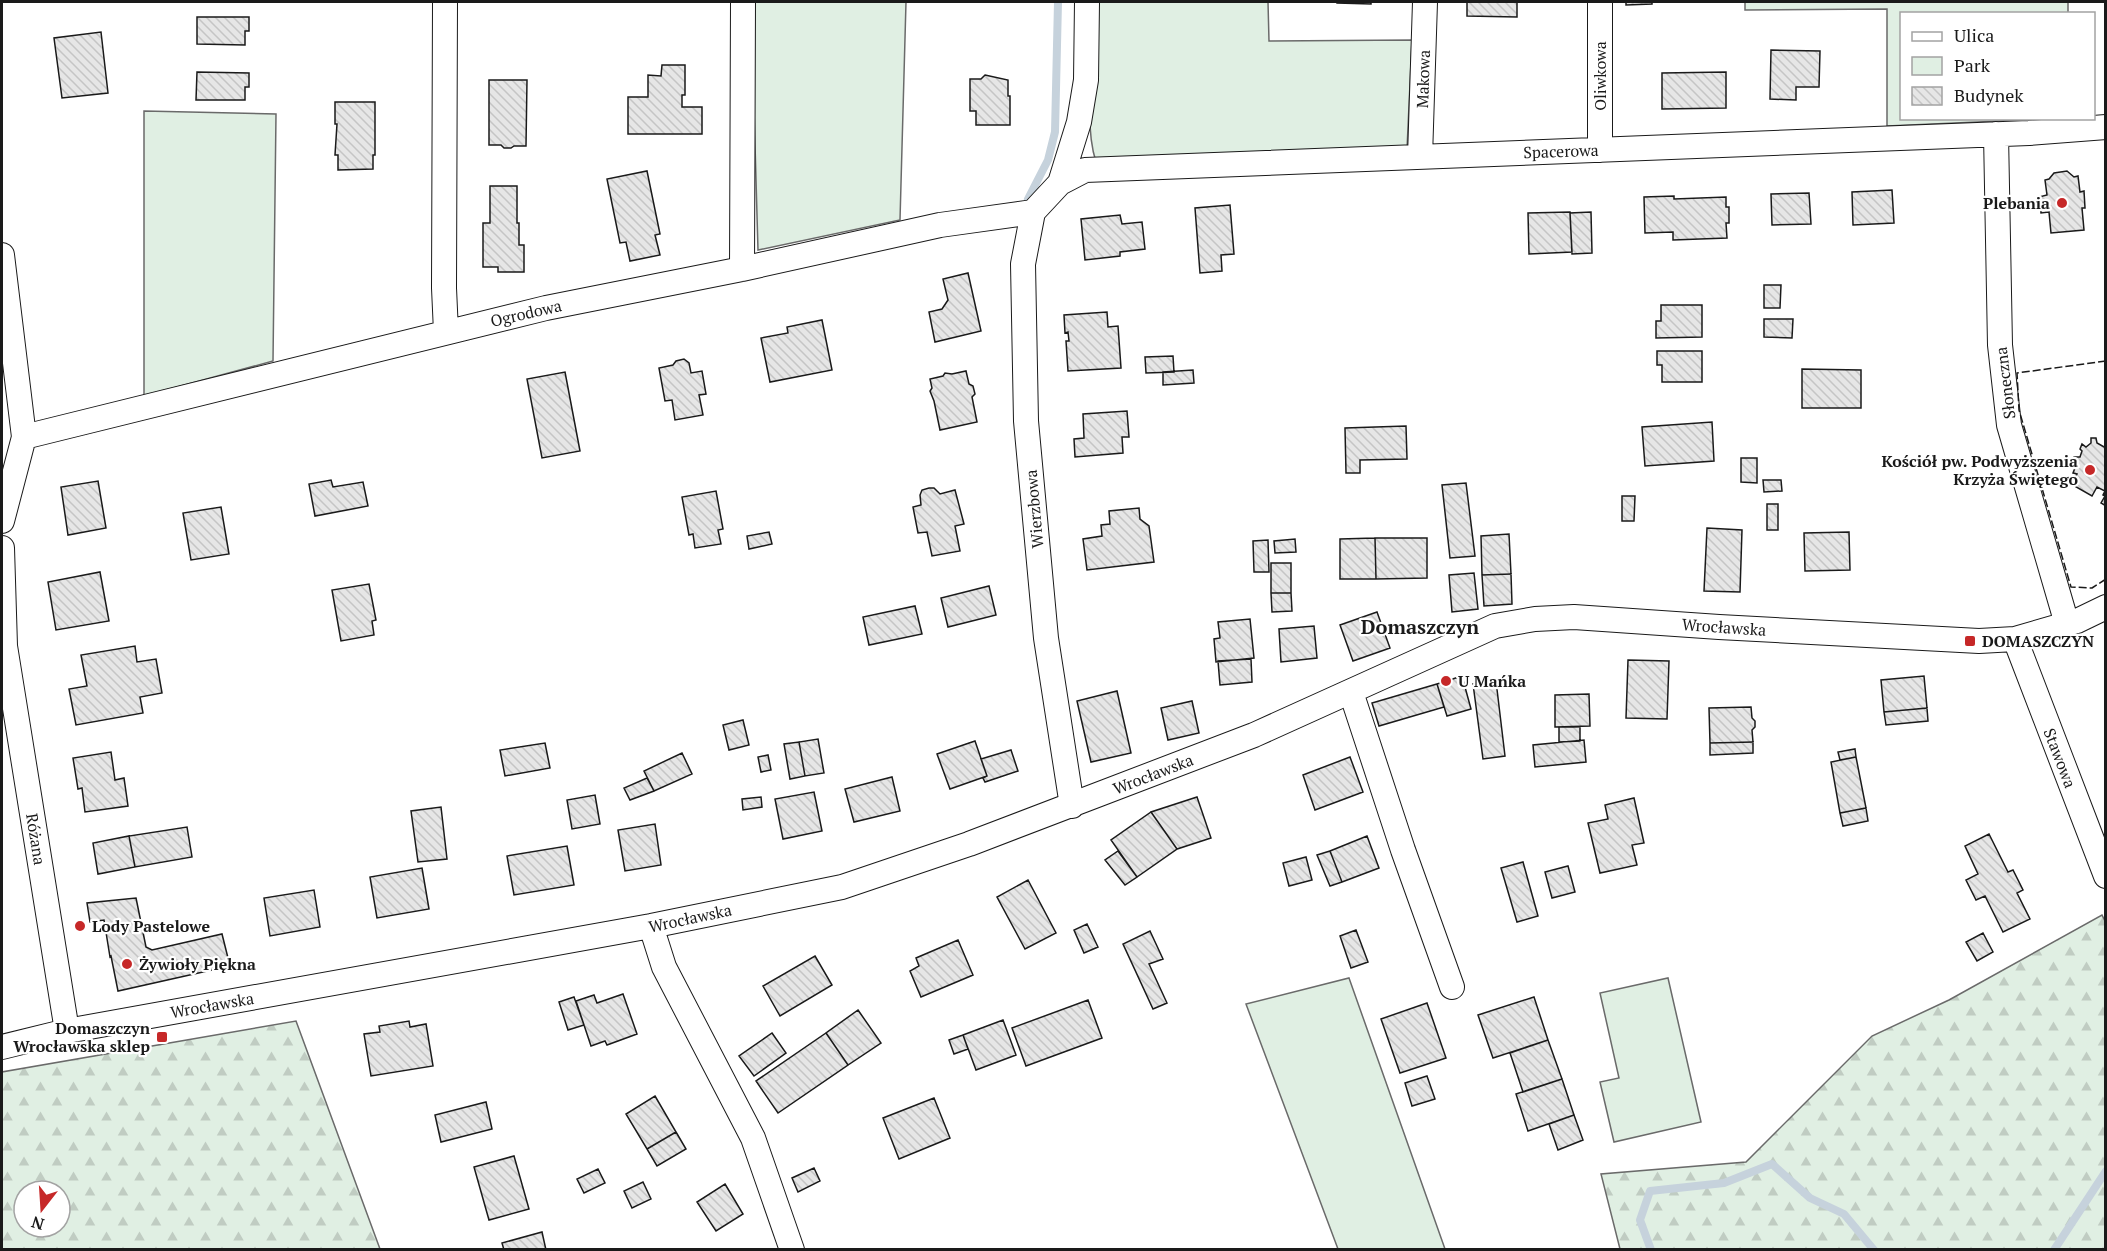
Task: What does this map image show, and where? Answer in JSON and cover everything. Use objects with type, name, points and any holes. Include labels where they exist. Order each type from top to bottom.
[{"type":"street","points":[[446,2],[444,288],[446,332]]},
{"type":"street","points":[[742,268],[743,2]]},
{"type":"street","points":[[1060,183],[1079,122],[1086,80],[1087,2]]},
{"type":"street","name":"Makowa","points":[[1420,157],[1425,2]]},
{"type":"street","name":"Oliwkowa","points":[[1600,2],[1600,150]]},
{"type":"street","name":"Spacerowa","points":[[1033,212],[1060,183],[1085,170],[1996,134],[2106,127]]},
{"type":"street","name":"Słoneczna","points":[[1996,134],[2000,345],[2009,425],[2067,624]]},
{"type":"street","name":"Ogrodowa","points":[[24,437],[546,308],[940,225],[1033,212]]},
{"type":"street","name":"Wierzbowa","points":[[1033,212],[1023,264],[1026,421],[1046,638],[1072,806]]},
{"type":"street","points":[[2,255],[24,437],[2,521]]},
{"type":"street","name":"Różana","points":[[2,548],[3,646],[67,1031]]},
{"type":"street","name":"Wrocławska","points":[[2,1047],[67,1031],[651,926],[842,887],[1072,806],[1254,735],[1496,626],[1535,619],[1574,616],[1970,641],[2015,639],[2067,624],[2106,608]]},
{"type":"street","name":"Stawowa","points":[[2015,639],[2106,876]]},
{"type":"street","points":[[1351,692],[1403,850],[1452,987]]},
{"type":"street","points":[[651,926],[664,967],[753,1137],[792,1250]]},
{"type":"green space","points":[[755,2],[906,2],[900,220],[758,250],[752,38]]},
{"type":"green space","points":[[1098,2],[1268,2],[1269,41],[1412,40],[1407,149],[1096,162],[1092,145],[1090,105]]},
{"type":"green space","points":[[1745,2],[2068,2],[2068,12],[1900,12],[1900,120],[2023,120],[1887,126],[1887,9],[1745,10]]},
{"type":"green space","points":[[144,111],[276,114],[273,361],[144,396]]},
{"type":"green space","points":[[2102,915],[2106,923],[2105,1249],[1620,1249],[1601,1174],[1746,1162],[1872,1036],[1949,1000]]},
{"type":"green space","points":[[1349,978],[1445,1249],[1338,1249],[1246,1004]]},
{"type":"green space","points":[[1668,978],[1701,1122],[1614,1142],[1600,1082],[1619,1078],[1600,993]]},
{"type":"green space","points":[[296,1021],[380,1249],[2,1249],[2,1072]]},
{"type":"building","points":[[1371,2],[1371,4],[1337,3]]},
{"type":"building","points":[[1467,2],[1517,2],[1517,17],[1467,16]]},
{"type":"building","points":[[1626,2],[1652,2],[1652,4],[1626,5]]},
{"type":"building","points":[[197,17],[249,17],[249,31],[245,31],[245,45],[197,44]]},
{"type":"building","points":[[101,32],[108,93],[62,98],[54,38]]},
{"type":"building","points":[[1771,50],[1820,51],[1819,87],[1796,87],[1796,100],[1770,99]]},
{"type":"building","points":[[662,65],[685,65],[685,95],[682,95],[682,107],[702,107],[702,134],[628,134],[628,97],[648,97],[648,75],[661,76]]},
{"type":"building","points":[[197,72],[249,73],[249,87],[245,87],[245,100],[196,100]]},
{"type":"building","points":[[1726,72],[1726,108],[1662,109],[1662,73]]},
{"type":"building","points":[[985,75],[1008,80],[1010,125],[976,125],[976,111],[970,111],[970,79],[981,79]]},
{"type":"building","points":[[489,80],[527,80],[526,146],[504,148],[501,145],[489,145]]},
{"type":"building","points":[[335,102],[375,102],[373,169],[338,170],[338,155],[335,155],[337,124],[335,124]]},
{"type":"building","points":[[647,171],[660,234],[655,235],[660,255],[630,261],[626,242],[620,243],[607,179]]},
{"type":"building","name":"Plebania","points":[[2067,171],[2074,177],[2078,176],[2080,192],[2084,191],[2085,208],[2082,208],[2084,230],[2051,233],[2049,212],[2041,213],[2039,197],[2047,195],[2045,180],[2054,173]]},
{"type":"building","points":[[490,186],[517,186],[517,223],[519,223],[519,245],[524,245],[524,272],[498,272],[498,267],[483,267],[483,223],[490,223]]},
{"type":"building","points":[[1892,190],[1894,223],[1853,225],[1852,192]]},
{"type":"building","points":[[1809,193],[1811,224],[1772,225],[1771,194]]},
{"type":"building","points":[[1674,196],[1674,199],[1726,197],[1726,207],[1729,207],[1729,223],[1726,223],[1727,238],[1673,240],[1673,232],[1645,233],[1644,197]]},
{"type":"building","points":[[1230,205],[1234,254],[1221,255],[1222,271],[1200,273],[1195,208]]},
{"type":"building","points":[[1570,212],[1572,252],[1529,254],[1528,213]]},
{"type":"building","points":[[1591,212],[1592,253],[1572,254],[1570,213]]},
{"type":"building","points":[[1120,215],[1122,224],[1142,222],[1145,249],[1120,252],[1120,256],[1085,260],[1081,219]]},
{"type":"building","points":[[968,273],[981,331],[935,342],[929,312],[942,309],[948,300],[943,279]]},
{"type":"building","points":[[1764,285],[1781,285],[1780,308],[1764,308]]},
{"type":"building","points":[[1661,305],[1702,305],[1702,337],[1656,338],[1656,321],[1661,321]]},
{"type":"building","points":[[1107,312],[1108,327],[1118,326],[1121,368],[1068,371],[1066,341],[1069,341],[1068,332],[1065,333],[1064,315]]},
{"type":"building","points":[[1764,319],[1793,319],[1792,338],[1764,337]]},
{"type":"building","points":[[822,320],[832,370],[770,382],[761,338],[788,333],[787,327]]},
{"type":"building","points":[[1657,351],[1702,351],[1702,382],[1662,382],[1662,365],[1657,365]]},
{"type":"building","points":[[1173,356],[1174,372],[1146,373],[1145,357]]},
{"type":"building","points":[[684,359],[689,363],[691,373],[702,371],[706,394],[699,395],[703,415],[675,420],[672,400],[665,401],[659,368],[673,365],[676,361]]},
{"type":"building","points":[[1802,369],[1861,370],[1861,408],[1802,408]]},
{"type":"building","points":[[1193,370],[1194,383],[1163,385],[1163,372]]},
{"type":"building","points":[[966,371],[969,384],[973,386],[975,394],[972,397],[977,422],[940,430],[930,391],[932,388],[930,379],[943,376],[945,373]]},
{"type":"building","points":[[565,372],[580,451],[542,458],[527,379]]},
{"type":"building","points":[[1127,411],[1129,437],[1122,437],[1123,453],[1075,457],[1074,439],[1084,438],[1083,414]]},
{"type":"building","points":[[1712,422],[1714,461],[1645,466],[1642,427]]},
{"type":"building","points":[[1406,426],[1407,459],[1360,460],[1360,473],[1346,473],[1345,428]]},
{"type":"building","name":"Kościół pw. Podwyższenia Krzyża Świętego","points":[[2091,438],[2096,438],[2097,443],[2106,448],[2106,506],[2101,503],[2105,491],[2097,487],[2092,496],[2071,484],[2077,474],[2073,473],[2077,463],[2073,462],[2074,457],[2080,457],[2082,444],[2086,447],[2091,443]]},
{"type":"building","points":[[1741,458],[1757,458],[1757,483],[1741,482]]},
{"type":"building","points":[[331,480],[333,487],[363,482],[368,506],[315,516],[309,484]]},
{"type":"building","points":[[1763,480],[1781,480],[1782,491],[1764,492]]},
{"type":"building","points":[[98,481],[106,528],[68,535],[61,487]]},
{"type":"building","points":[[1466,483],[1475,556],[1450,558],[1442,485]]},
{"type":"building","points":[[934,488],[940,494],[955,490],[964,524],[955,526],[960,551],[932,556],[927,532],[918,533],[913,507],[921,505],[922,490]]},
{"type":"building","points":[[716,491],[723,529],[718,530],[721,544],[695,548],[693,534],[689,535],[682,497]]},
{"type":"building","points":[[1622,496],[1635,496],[1634,521],[1622,521]]},
{"type":"building","points":[[1767,504],[1778,504],[1778,530],[1767,530]]},
{"type":"building","points":[[221,507],[229,554],[191,560],[183,513]]},
{"type":"building","points":[[1139,508],[1140,519],[1149,526],[1154,562],[1087,570],[1083,539],[1102,536],[1101,525],[1110,524],[1109,511]]},
{"type":"building","points":[[1707,528],[1742,530],[1740,592],[1704,591]]},
{"type":"building","points":[[769,532],[772,544],[749,549],[747,536]]},
{"type":"building","points":[[1849,532],[1850,570],[1805,571],[1804,533]]},
{"type":"building","points":[[1509,534],[1511,574],[1482,575],[1481,536]]},
{"type":"building","points":[[1375,538],[1427,538],[1427,578],[1376,579]]},
{"type":"building","points":[[1375,538],[1376,579],[1340,579],[1340,539]]},
{"type":"building","points":[[1295,539],[1296,552],[1275,553],[1274,541]]},
{"type":"building","points":[[1268,540],[1269,572],[1254,572],[1253,541]]},
{"type":"building","points":[[1271,563],[1291,563],[1291,593],[1271,593]]},
{"type":"building","points":[[100,572],[109,621],[56,630],[48,582]]},
{"type":"building","points":[[1474,573],[1478,609],[1452,612],[1449,575]]},
{"type":"building","points":[[1511,574],[1512,604],[1484,606],[1482,575]]},
{"type":"building","points":[[369,584],[376,620],[372,621],[374,635],[341,641],[332,590]]},
{"type":"building","points":[[989,586],[996,615],[948,627],[941,598]]},
{"type":"building","points":[[1271,593],[1291,593],[1292,611],[1272,612]]},
{"type":"building","points":[[915,606],[922,634],[869,645],[863,617]]},
{"type":"building","points":[[1377,612],[1390,648],[1353,661],[1340,625]]},
{"type":"building","points":[[1250,619],[1254,658],[1216,662],[1214,639],[1220,638],[1218,622]]},
{"type":"building","points":[[1314,626],[1317,658],[1281,662],[1279,629]]},
{"type":"building","points":[[135,646],[137,662],[156,659],[162,693],[140,697],[143,713],[76,725],[69,689],[87,686],[81,655]]},
{"type":"building","points":[[1251,659],[1252,682],[1220,685],[1218,661]]},
{"type":"building","points":[[1628,660],[1669,661],[1667,719],[1626,718]]},
{"type":"building","points":[[1462,676],[1471,709],[1447,716],[1437,684]]},
{"type":"building","points":[[1924,676],[1927,708],[1884,712],[1881,680]]},
{"type":"building","points":[[1496,681],[1505,756],[1483,759],[1473,684]]},
{"type":"building","points":[[1437,684],[1444,707],[1379,726],[1372,703]]},
{"type":"building","points":[[1117,691],[1131,753],[1091,762],[1077,701]]},
{"type":"building","points":[[1589,694],[1590,726],[1555,727],[1555,695]]},
{"type":"building","points":[[1192,701],[1199,733],[1168,740],[1161,708]]},
{"type":"building","points":[[1751,707],[1752,718],[1755,721],[1755,727],[1752,730],[1753,742],[1710,743],[1709,708]]},
{"type":"building","points":[[1927,708],[1928,721],[1886,725],[1884,712]]},
{"type":"building","points":[[743,720],[749,745],[729,750],[723,725]]},
{"type":"building","points":[[1559,727],[1580,727],[1580,741],[1559,742]]},
{"type":"building","points":[[818,739],[824,773],[805,776],[799,742]]},
{"type":"building","points":[[1584,740],[1586,762],[1535,767],[1533,745]]},
{"type":"building","points":[[975,741],[987,776],[950,789],[937,754]]},
{"type":"building","points":[[799,742],[805,776],[790,779],[784,744]]},
{"type":"building","points":[[1753,742],[1753,753],[1710,755],[1710,743]]},
{"type":"building","points":[[545,743],[550,768],[505,776],[500,750]]},
{"type":"building","points":[[1855,749],[1856,757],[1840,760],[1838,752]]},
{"type":"building","points":[[1011,750],[1018,771],[985,782],[983,778],[987,776],[981,759]]},
{"type":"building","points":[[111,752],[115,780],[124,778],[128,806],[85,812],[82,788],[78,789],[73,758]]},
{"type":"building","points":[[682,753],[692,774],[654,791],[644,771]]},
{"type":"building","points":[[768,755],[771,770],[761,772],[758,757]]},
{"type":"building","points":[[1350,757],[1363,792],[1315,810],[1303,775]]},
{"type":"building","points":[[1856,757],[1866,808],[1840,813],[1831,762]]},
{"type":"building","points":[[892,777],[900,811],[854,822],[845,789]]},
{"type":"building","points":[[647,778],[654,791],[630,800],[624,788]]},
{"type":"building","points":[[814,792],[822,831],[783,839],[775,799]]},
{"type":"building","points":[[595,795],[600,824],[572,829],[567,800]]},
{"type":"building","points":[[761,797],[762,807],[743,810],[742,799]]},
{"type":"building","points":[[1197,797],[1211,838],[1177,849],[1151,812]]},
{"type":"building","points":[[1634,798],[1644,843],[1632,845],[1637,865],[1600,873],[1588,823],[1608,819],[1605,805]]},
{"type":"building","points":[[441,807],[447,859],[418,862],[411,811]]},
{"type":"building","points":[[1866,808],[1868,821],[1843,826],[1840,813]]},
{"type":"building","points":[[1151,812],[1177,849],[1137,877],[1111,840]]},
{"type":"building","points":[[655,824],[661,865],[625,871],[618,830]]},
{"type":"building","points":[[187,827],[192,857],[135,867],[129,836]]},
{"type":"building","points":[[1989,834],[2008,872],[2013,870],[2023,890],[2017,893],[2030,919],[2003,932],[1985,896],[1976,900],[1966,880],[1978,874],[1965,846]]},
{"type":"building","points":[[129,836],[135,867],[98,874],[93,843]]},
{"type":"building","points":[[1367,836],[1379,868],[1342,882],[1330,851]]},
{"type":"building","points":[[567,846],[574,885],[514,895],[507,856]]},
{"type":"building","points":[[1118,851],[1137,877],[1125,885],[1105,860]]},
{"type":"building","points":[[1330,851],[1342,882],[1330,886],[1317,855]]},
{"type":"building","points":[[1306,857],[1312,880],[1289,886],[1283,863]]},
{"type":"building","points":[[1523,862],[1538,916],[1517,922],[1501,868]]},
{"type":"building","points":[[1568,866],[1575,892],[1552,898],[1545,872]]},
{"type":"building","points":[[422,868],[429,909],[377,918],[370,877]]},
{"type":"building","points":[[1028,880],[1056,933],[1025,949],[997,897]]},
{"type":"building","points":[[314,890],[320,927],[270,936],[264,898]]},
{"type":"building","points":[[136,898],[146,947],[152,950],[222,934],[230,966],[118,991],[104,920],[90,922],[87,903]]},
{"type":"building","points":[[1087,924],[1098,947],[1084,953],[1074,930]]},
{"type":"building","points":[[1356,930],[1368,962],[1351,968],[1340,936]]},
{"type":"building","points":[[1150,931],[1163,959],[1149,964],[1167,1003],[1153,1009],[1123,944]]},
{"type":"building","points":[[1983,933],[1993,952],[1977,961],[1966,942]]},
{"type":"building","points":[[958,940],[973,975],[921,997],[910,971],[919,966],[916,958]]},
{"type":"building","points":[[815,956],[832,985],[780,1016],[763,986]]},
{"type":"building","points":[[623,994],[637,1034],[607,1045],[605,1041],[591,1046],[576,1001],[594,995],[597,1003]]},
{"type":"building","points":[[574,997],[584,1025],[568,1030],[559,1002]]},
{"type":"building","points":[[1534,997],[1548,1040],[1493,1058],[1478,1015]]},
{"type":"building","points":[[1088,1000],[1102,1038],[1026,1066],[1012,1028]]},
{"type":"building","points":[[1427,1003],[1446,1058],[1400,1073],[1381,1019]]},
{"type":"building","points":[[858,1010],[881,1043],[848,1065],[826,1033]]},
{"type":"building","points":[[1003,1020],[1016,1055],[976,1070],[963,1035]]},
{"type":"building","points":[[409,1021],[410,1027],[426,1024],[433,1066],[371,1076],[364,1034],[380,1032],[379,1026]]},
{"type":"building","points":[[772,1033],[786,1053],[754,1076],[739,1056]]},
{"type":"building","points":[[826,1033],[848,1065],[778,1113],[756,1081]]},
{"type":"building","points":[[963,1035],[968,1049],[954,1054],[949,1040]]},
{"type":"building","points":[[1548,1040],[1562,1079],[1523,1092],[1510,1053]]},
{"type":"building","points":[[1427,1076],[1435,1099],[1412,1106],[1405,1083]]},
{"type":"building","points":[[1562,1079],[1574,1115],[1528,1131],[1516,1094]]},
{"type":"building","points":[[655,1096],[676,1132],[647,1149],[626,1114]]},
{"type":"building","points":[[934,1098],[950,1138],[899,1159],[883,1118]]},
{"type":"building","points":[[486,1102],[492,1129],[441,1142],[435,1115]]},
{"type":"building","points":[[1574,1115],[1583,1140],[1558,1150],[1549,1124]]},
{"type":"building","points":[[676,1132],[686,1149],[657,1166],[647,1149]]},
{"type":"building","points":[[514,1156],[529,1209],[489,1220],[474,1167]]},
{"type":"building","points":[[814,1168],[820,1181],[798,1192],[792,1178]]},
{"type":"building","points":[[598,1169],[605,1183],[584,1193],[577,1179]]},
{"type":"building","points":[[643,1182],[651,1199],[632,1208],[624,1191]]},
{"type":"building","points":[[725,1184],[743,1214],[716,1231],[697,1202]]},
{"type":"building","points":[[542,1232],[546,1250],[504,1250],[502,1243]]},
{"type":"waterway","points":[[1028,199],[1048,160],[1055,132],[1058,2]]},
{"type":"waterway","points":[[1651,1250],[1640,1220],[1650,1191],[1724,1183],[1772,1164],[1810,1198],[1844,1214],[1874,1250]]},
{"type":"waterway","points":[[2054,1250],[2106,1171]]},
{"type":"fence","points":[[2106,361],[2017,373],[2019,410],[2071,587],[2092,588],[2106,579]]},
{"type":"place","name":"Plebania","points":[[2062,203]]},
{"type":"place","name":"Kościół pw. Podwyższenia Krzyża Świętego","points":[[2090,470]]},
{"type":"place","name":"DOMASZCZYN","points":[[1970,641]]},
{"type":"place","name":"U Mańka","points":[[1446,681]]},
{"type":"place","name":"Lody Pastelowe","points":[[80,926]]},
{"type":"place","name":"Żywioły Piękna","points":[[127,964]]},
{"type":"place","name":"Domaszczyn Wrocławska sklep","points":[[162,1037]]},
{"type":"district","name":"Domaszczyn","points":[[1420,626]]}]
